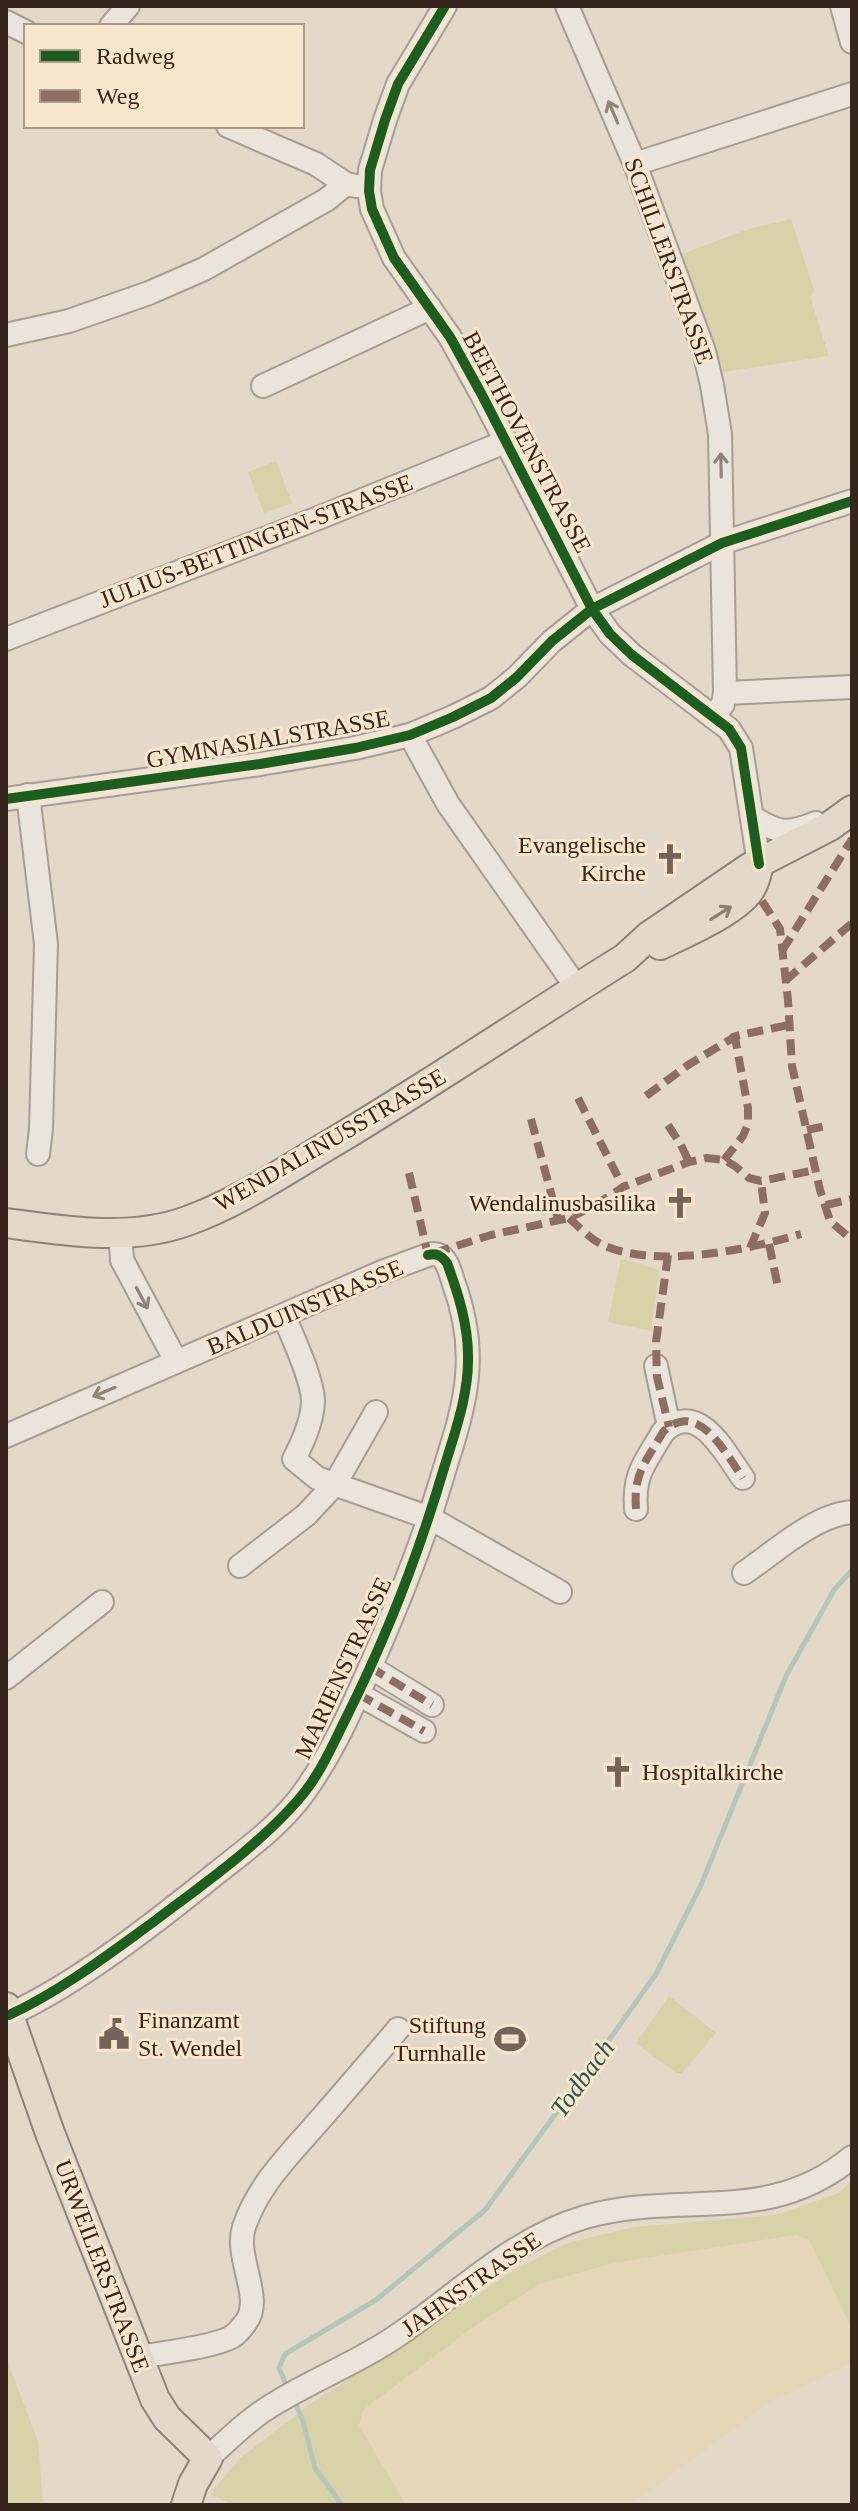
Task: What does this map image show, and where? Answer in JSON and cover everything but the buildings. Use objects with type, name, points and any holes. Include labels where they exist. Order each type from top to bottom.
[{"type":"main road","points":[[759,864],[830,826],[852,810]]},
{"type":"main road","name":"WENDALINUSSTRASSE","points":[[6,1223],[120,1232],[186,1222],[228,1203],[375,1117],[625,958],[692,930],[740,901],[750,890],[759,864]]},
{"type":"main road","name":"URWEILERSTRASSE","points":[[8,2011],[50,2133],[155,2399],[167,2418],[208,2458]]},
{"type":"main road","points":[[186,2505],[193,2484],[208,2458]]},
{"type":"street","points":[[113,24],[128,6]]},
{"type":"street","name":"BEETHOVENSTRASSE","points":[[445,6],[398,84],[375,150],[369,191],[380,232],[394,258],[450,337],[592,609],[610,634],[632,655],[729,729],[741,748],[759,864]]},
{"type":"street","name":"SCHILLERSTRASSE","points":[[567,6],[635,164],[710,374],[720,434],[725,693],[723,704],[713,717]]},
{"type":"street","points":[[842,6],[852,42]]},
{"type":"street","points":[[6,22],[24,31]]},
{"type":"street","points":[[635,164],[852,94]]},
{"type":"street","points":[[233,128],[316,164],[346,184],[369,191]]},
{"type":"street","points":[[6,335],[69,321],[149,293],[204,269],[326,200],[346,184]]},
{"type":"street","points":[[263,386],[430,308]]},
{"type":"street","name":"JULIUS-BETTINGEN-STRASSE","points":[[6,639],[505,442]]},
{"type":"street","name":"GYMNASIALSTRASSE","points":[[38,1154],[42,1115],[46,944],[17,797],[260,764],[410,735],[491,698],[517,677],[552,641],[592,609],[722,543],[852,501]]},
{"type":"street","points":[[725,693],[852,687]]},
{"type":"street","points":[[410,735],[448,804],[577,988]]},
{"type":"street","points":[[754,818],[784,832],[852,810]]},
{"type":"street","name":"BALDUINSTRASSE","points":[[120,1232],[122,1260],[176,1361]]},
{"type":"street","name":"BALDUINSTRASSE","points":[[6,1436],[382,1272],[434,1253]]},
{"type":"street","name":"MARIENSTRASSE","points":[[8,2011],[32,2004],[111,1953],[193,1892],[271,1829],[301,1797],[325,1760],[398,1603],[430,1518],[455,1434],[467,1378],[465,1323],[447,1263],[442,1256],[434,1253]]},
{"type":"street","points":[[284,1316],[313,1401],[305,1437],[294,1459],[317,1478],[430,1518],[560,1592]]},
{"type":"street","points":[[656,1366],[669,1427]]},
{"type":"street","points":[[240,1566],[306,1515],[335,1484],[376,1412]]},
{"type":"street","points":[[636,1509],[634,1489],[637,1476],[663,1432],[682,1422],[693,1421],[703,1427],[743,1478]]},
{"type":"street","points":[[744,1573],[825,1519],[852,1512]]},
{"type":"street","points":[[6,1678],[102,1602]]},
{"type":"street","points":[[370,1667],[432,1705]]},
{"type":"street","points":[[358,1694],[424,1731]]},
{"type":"street","points":[[138,2357],[202,2346],[232,2337],[248,2320],[252,2308],[242,2259],[242,2231],[252,2206],[273,2173],[398,2029]]},
{"type":"street","name":"JAHNSTRASSE","points":[[208,2458],[246,2423],[278,2401],[379,2347],[491,2265],[546,2231],[586,2217],[626,2208],[730,2204],[764,2199],[803,2189],[834,2172],[852,2157]]},
{"type":"shaded area","points":[[791,219],[814,290],[810,297],[829,356],[723,372],[682,254],[749,229]]},
{"type":"shaded area","points":[[276,461],[292,503],[264,513],[248,472]]},
{"type":"shaded area","points":[[621,1259],[659,1272],[651,1331],[608,1322]]},
{"type":"shaded area","points":[[669,1996],[716,2033],[682,2073],[676,2073],[636,2043]]},
{"type":"shaded area","points":[[852,2180],[852,2328],[809,2240],[796,2235],[613,2263],[540,2284],[479,2323],[363,2410],[359,2425],[406,2505],[232,2505],[210,2494],[239,2459],[313,2402],[514,2270],[567,2243],[634,2227],[776,2215],[839,2193]]},
{"type":"shaded area","points":[[796,2235],[809,2240],[852,2328],[852,2363],[770,2402],[633,2503],[406,2505],[359,2425],[362,2410],[479,2323],[539,2284],[613,2263]]},
{"type":"shaded area","points":[[6,2358],[38,2441],[43,2505],[6,2505]]},
{"type":"waterway","name":"Todbach","points":[[288,2389],[279,2368],[285,2354],[376,2300],[485,2210],[656,1974],[701,1885],[786,1676],[834,1590],[852,1570]]},
{"type":"waterway","name":"Todbach","points":[[293,2398],[303,2421],[315,2468],[342,2505]]},
{"type":"marked path","points":[[782,951],[852,839]]},
{"type":"marked path","points":[[762,901],[780,929],[792,1066],[820,1190],[830,1221],[852,1240]]},
{"type":"marked path","points":[[785,981],[852,923]]},
{"type":"marked path","points":[[646,1096],[688,1065],[736,1036],[788,1025]]},
{"type":"marked path","points":[[724,1160],[743,1136],[748,1124],[748,1108],[734,1032]]},
{"type":"marked path","points":[[578,1098],[623,1187]]},
{"type":"marked path","points":[[531,1119],[558,1219]]},
{"type":"marked path","points":[[668,1125],[689,1162]]},
{"type":"marked path","points":[[807,1130],[830,1125]]},
{"type":"marked path","points":[[434,1253],[491,1235],[569,1218],[623,1187],[707,1158],[724,1160],[749,1178],[761,1181],[815,1170]]},
{"type":"marked path","points":[[409,1173],[428,1255]]},
{"type":"marked path","points":[[750,1248],[765,1213],[761,1181]]},
{"type":"marked path","points":[[826,1205],[852,1199]]},
{"type":"marked path","points":[[569,1218],[603,1245],[649,1256],[729,1251],[801,1234]]},
{"type":"marked path","points":[[769,1244],[778,1287]]},
{"type":"marked path","points":[[668,1255],[656,1342],[657,1377],[669,1427]]},
{"type":"marked path","points":[[636,1509],[642,1468],[663,1432],[676,1423],[688,1421],[709,1433],[743,1478]]},
{"type":"marked path","points":[[370,1667],[432,1705]]},
{"type":"marked path","points":[[358,1694],[424,1731]]},
{"type":"cycle path","points":[[445,6],[398,84],[385,120],[370,170],[372,209],[394,258],[450,337],[482,395],[592,609],[610,634],[632,655],[729,729],[741,748],[759,864]]},
{"type":"cycle path","points":[[6,799],[260,764],[410,735],[491,698],[517,677],[552,641],[592,609],[722,543],[852,501]]},
{"type":"cycle path","points":[[9,2015],[84,1971],[230,1863],[266,1833],[299,1799],[326,1759],[376,1655],[413,1563],[464,1399],[468,1356],[462,1309],[447,1263],[438,1255],[428,1255]]},
{"type":"place","name":"Evangelische Kirche","points":[[670,859]]},
{"type":"place","name":"Wendalinusbasilika","points":[[680,1203]]},
{"type":"place","name":"Hospitalkirche","points":[[618,1772]]},
{"type":"place","name":"Finanzamt St. Wendel","points":[[114,2034]]},
{"type":"place","name":"Stiftung Turnhalle","points":[[510,2039]]}]
